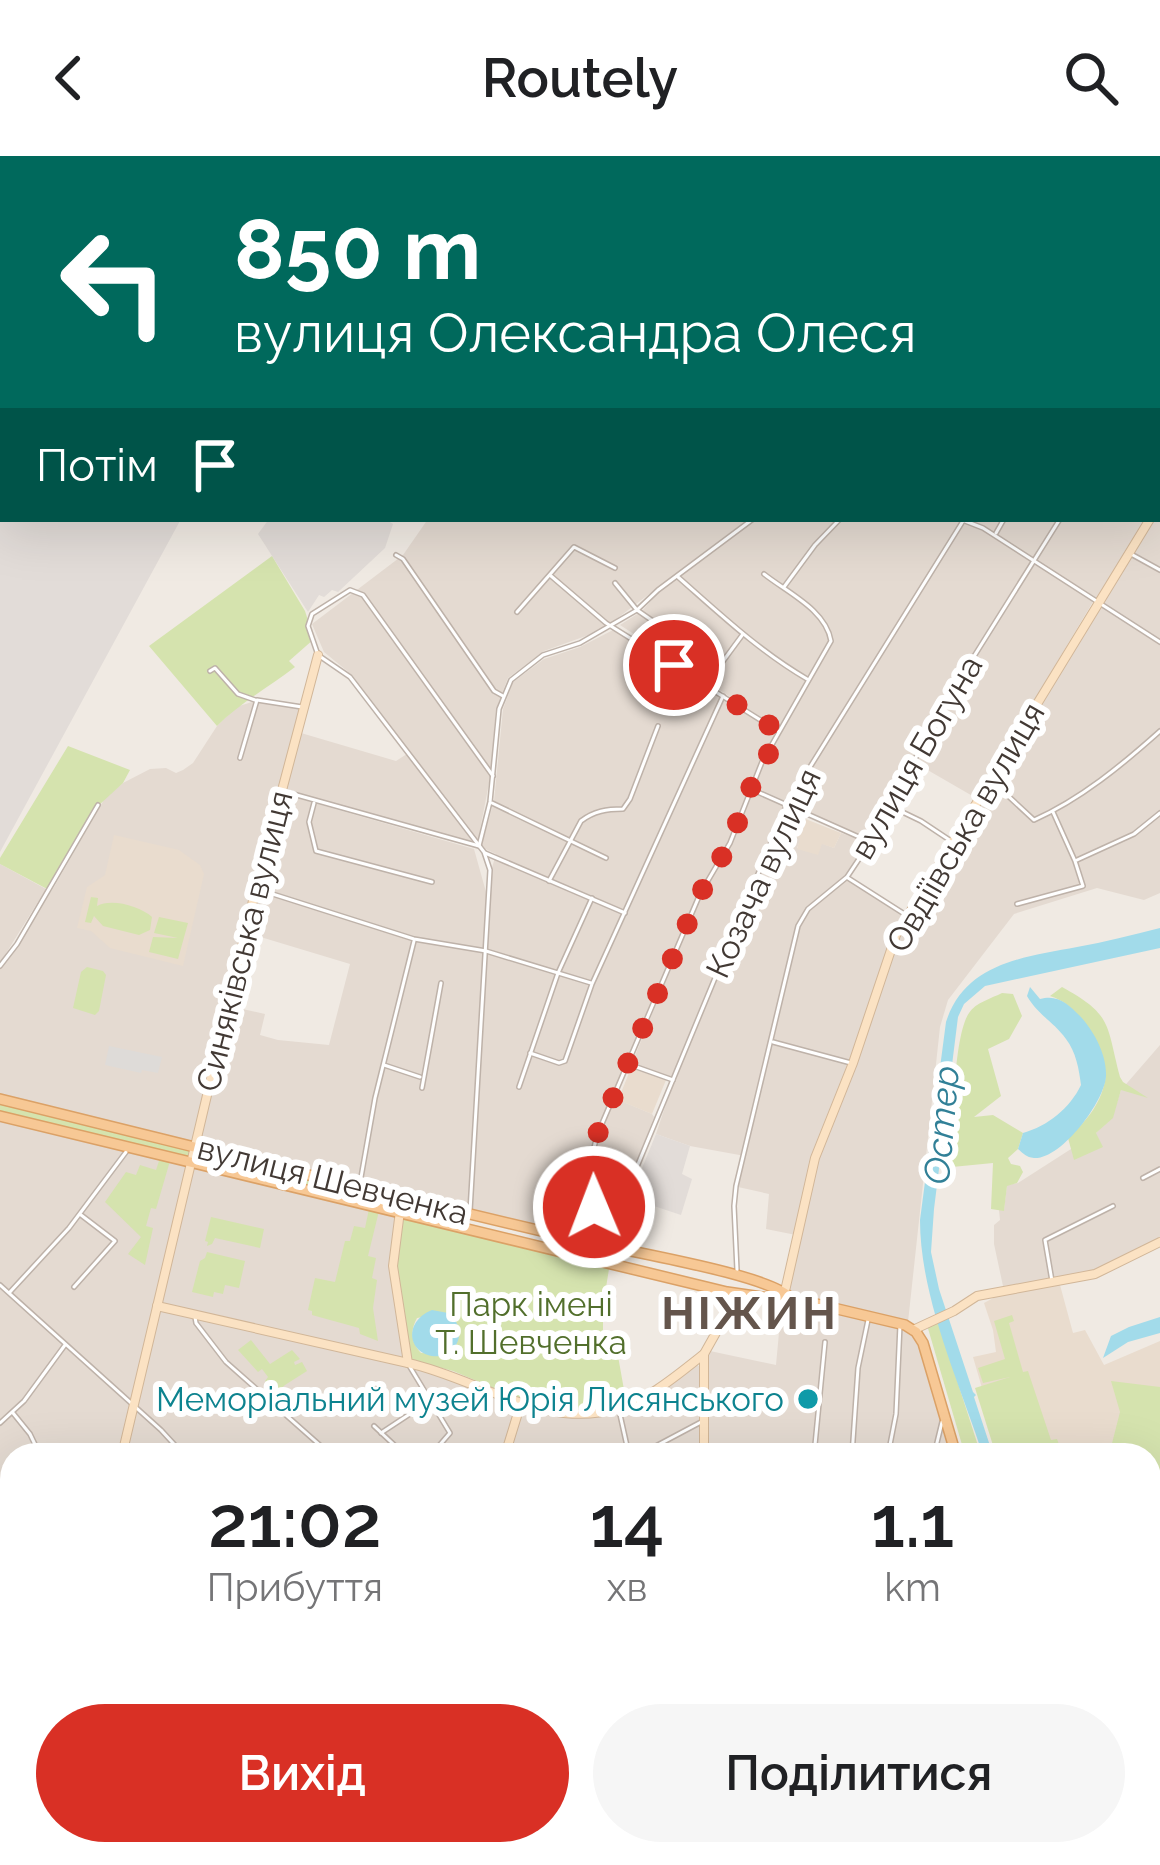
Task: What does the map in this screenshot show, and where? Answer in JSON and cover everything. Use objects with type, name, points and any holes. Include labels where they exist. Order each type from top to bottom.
[{"type":"main road","name":"вулиця Шевченка","points":[[0,1099],[736,1275],[786,1296]]},
{"type":"main road","name":"вулиця Шевченка","points":[[0,1116],[732,1293],[786,1296]]},
{"type":"main road","points":[[467,1228],[470,1213]]},
{"type":"main road","points":[[600,1261],[604,1246]]},
{"type":"main road","points":[[732,1293],[736,1275]]},
{"type":"main road","points":[[786,1296],[906,1326],[923,1343],[953,1443]]},
{"type":"street","points":[[479,846],[490,802],[499,709],[511,680],[543,655],[580,644],[638,610],[749,522]]},
{"type":"street","points":[[783,589],[836,522]]},
{"type":"street","name":"Козача вулиця","points":[[604,1246],[787,804],[961,522]]},
{"type":"street","points":[[966,522],[1160,642]]},
{"type":"street","points":[[994,536],[1002,522]]},
{"type":"street","name":"вулиця Богуна","points":[[736,1275],[736,1186],[802,917],[847,877],[870,842],[946,701],[1058,522]]},
{"type":"street","name":"Овдіївська вулиця","points":[[786,1296],[812,1168],[906,915],[1148,522]]},
{"type":"street","points":[[517,612],[574,547],[615,568]]},
{"type":"street","points":[[1129,553],[1160,570]]},
{"type":"street","points":[[396,555],[494,691],[504,696]]},
{"type":"street","points":[[591,1243],[592,1152],[700,894],[730,843],[750,789],[831,641],[821,616],[764,574]]},
{"type":"street","points":[[551,576],[611,626],[780,732]]},
{"type":"street","points":[[676,576],[742,634],[809,680]]},
{"type":"street","points":[[615,583],[638,610],[718,667]]},
{"type":"street","name":"Синяківська вулиця","points":[[125,1443],[280,790],[318,655],[308,626],[312,614],[350,590],[363,595],[493,776]]},
{"type":"street","points":[[706,685],[742,634]]},
{"type":"street","points":[[318,655],[350,677],[484,852],[490,870],[470,1213]]},
{"type":"street","points":[[209,671],[215,668],[238,694],[304,707]]},
{"type":"street","points":[[530,1053],[566,1061],[592,984],[723,695]]},
{"type":"street","points":[[240,758],[257,700]]},
{"type":"street","points":[[549,881],[581,821],[590,814],[623,809],[630,800],[658,726]]},
{"type":"street","points":[[991,780],[1034,820],[1129,759],[1160,731]]},
{"type":"street","points":[[750,789],[870,842]]},
{"type":"street","points":[[280,790],[479,846]]},
{"type":"street","points":[[314,802],[309,821],[316,850],[432,882]]},
{"type":"street","points":[[490,802],[606,858]]},
{"type":"street","points":[[0,966],[98,806]]},
{"type":"street","points":[[890,806],[952,842]]},
{"type":"street","points":[[1017,904],[1083,886],[1053,812]]},
{"type":"street","points":[[1076,861],[1134,834],[1160,813]]},
{"type":"street","points":[[484,852],[626,914]]},
{"type":"street","points":[[847,877],[906,915]]},
{"type":"street","points":[[256,888],[414,939],[486,951],[592,984]]},
{"type":"street","points":[[519,1087],[558,973],[592,898]]},
{"type":"street","points":[[360,1187],[382,1064],[414,939]]},
{"type":"street","points":[[422,1088],[441,983]]},
{"type":"street","points":[[771,1041],[853,1064]]},
{"type":"street","points":[[382,1064],[423,1078]]},
{"type":"street","points":[[629,1064],[673,1080]]},
{"type":"street","points":[[9,1294],[80,1214],[131,1146]]},
{"type":"street","points":[[1143,1178],[1160,1169]]},
{"type":"street","points":[[1052,1282],[1045,1240],[1113,1206]]},
{"type":"street","points":[[400,1211],[393,1266],[409,1363],[451,1433],[442,1443]]},
{"type":"street","points":[[74,1286],[115,1241],[80,1214]]},
{"type":"street","points":[[891,1443],[906,1326],[933,1320],[982,1294],[1095,1274],[1160,1242]]},
{"type":"street","points":[[0,1285],[172,1443]]},
{"type":"street","points":[[157,1306],[409,1363],[520,1403],[576,1415],[619,1408],[662,1387],[704,1354],[732,1293]]},
{"type":"street","points":[[195,1314],[226,1362],[317,1443]]},
{"type":"street","points":[[853,1443],[858,1368],[869,1316]]},
{"type":"street","points":[[815,1443],[825,1342]]},
{"type":"street","points":[[0,1423],[66,1344]]},
{"type":"street","points":[[704,1354],[704,1443]]},
{"type":"street","points":[[380,1432],[430,1401]]},
{"type":"street","points":[[509,1443],[520,1403]]},
{"type":"street","points":[[619,1408],[626,1443]]},
{"type":"street","points":[[13,1413],[34,1443]]},
{"type":"street","points":[[937,1443],[944,1413]]},
{"type":"street","points":[[661,1443],[704,1420]]},
{"type":"street","points":[[374,1426],[392,1443]]},
{"type":"shaded area","points":[[0,522],[179,522],[0,852]]},
{"type":"shaded area","points":[[267,522],[393,524],[385,548],[338,592],[319,595],[308,612],[258,534]]},
{"type":"shaded area","points":[[426,522],[744,522],[597,632],[544,651],[508,678],[496,709],[478,840],[468,841],[284,789],[301,733],[396,761],[410,752],[352,675],[324,652],[312,624],[403,555]]},
{"type":"shaded area","points":[[752,522],[965,522],[1094,600],[976,798],[912,761],[868,839],[753,786],[781,730],[620,625]]},
{"type":"shaded area","points":[[975,522],[1145,522],[1099,599]]},
{"type":"shaded area","points":[[1149,522],[1160,522],[1160,893],[1144,900],[1097,888],[1014,914],[948,1000],[940,1027],[908,1322],[788,1291],[816,1164],[903,925]]},
{"type":"shaded area","points":[[615,629],[777,733],[728,842],[698,894],[614,1098],[654,1117],[604,1244],[472,1212],[491,871],[496,854],[481,847],[494,801],[503,709],[513,682],[544,659]]},
{"type":"shaded area","points":[[252,702],[302,708],[194,1143],[0,1098],[0,968],[105,798],[150,769],[183,770],[236,707]]},
{"type":"shaded area","points":[[751,791],[800,812],[792,832],[801,838],[797,848],[821,843],[834,848],[841,833],[867,842],[844,876],[903,915],[893,931],[850,1065],[811,1164],[796,1235],[766,1229],[769,1194],[738,1187],[745,1156],[656,1134],[674,1080],[632,1063],[701,895],[731,844]]},
{"type":"shaded area","points":[[283,794],[474,849],[486,903],[468,1210],[198,1144],[229,1006],[265,1014],[260,1035],[329,1045],[350,964],[247,933]]},
{"type":"shaded area","points":[[799,816],[841,833],[834,848],[822,844],[818,855],[797,849],[800,838],[792,832]]},
{"type":"shaded area","points":[[114,835],[179,850],[200,865],[204,874],[183,966],[110,948],[91,931],[77,928],[87,887],[105,875]]},
{"type":"shaded area","points":[[0,864],[46,889],[0,963]]},
{"type":"shaded area","points":[[1160,1045],[1160,1239],[1095,1273],[1003,1286],[994,1225],[1000,1220],[999,1210],[1004,1210],[1007,1185],[1018,1183],[1096,1133],[1112,1118],[1121,1090]]},
{"type":"shaded area","points":[[109,1046],[162,1057],[158,1073],[105,1065]]},
{"type":"shaded area","points":[[631,1068],[666,1080],[652,1114],[618,1100]]},
{"type":"shaded area","points":[[0,1118],[189,1163],[122,1443],[0,1443]]},
{"type":"shaded area","points":[[656,1134],[690,1146],[682,1174],[692,1179],[681,1215],[648,1204],[648,1188],[636,1183]]},
{"type":"shaded area","points":[[194,1164],[399,1212],[406,1360],[158,1305]]},
{"type":"shaded area","points":[[1060,1285],[1073,1333],[1085,1330],[1104,1365],[1160,1341],[1160,1443],[1003,1443],[973,1357],[996,1352],[984,1303],[999,1295]]},
{"type":"shaded area","points":[[786,1301],[896,1324],[918,1338],[950,1443],[705,1443],[710,1351],[776,1365]]},
{"type":"shaded area","points":[[158,1308],[437,1372],[518,1404],[507,1443],[126,1443]]},
{"type":"shaded area","points":[[696,1363],[703,1371],[701,1443],[513,1443],[522,1407],[567,1418],[624,1410]]},
{"type":"green space","points":[[272,556],[305,611],[314,639],[289,661],[295,667],[217,726],[149,646]]},
{"type":"green space","points":[[68,746],[130,770],[98,806],[49,890],[0,864],[0,858]]},
{"type":"green space","points":[[91,897],[98,898],[97,906],[117,903],[147,913],[152,917],[150,930],[139,935],[103,926],[94,916],[91,923],[85,922]]},
{"type":"green space","points":[[159,917],[188,923],[178,959],[149,952],[153,937],[178,938],[154,933]]},
{"type":"green space","points":[[87,967],[106,975],[95,1015],[73,1008],[81,972]]},
{"type":"green space","points":[[1062,987],[1099,1014],[1120,1077],[1148,1098],[1121,1090],[1113,1118],[1096,1133],[1103,1147],[1074,1160],[1068,1138],[1096,1106],[1105,1074],[1080,1019],[1068,1005],[1050,996]]},
{"type":"green space","points":[[1002,993],[1013,994],[1022,1016],[1009,1039],[988,1049],[1001,1096],[974,1117],[993,1115],[1023,1133],[1018,1149],[1008,1158],[1023,1172],[1017,1183],[1007,1186],[1004,1211],[991,1209],[993,1163],[952,1167],[954,1087],[964,1025],[975,1006]]},
{"type":"green space","points":[[0,1102],[191,1149],[189,1159],[0,1113]]},
{"type":"green space","points":[[199,1150],[467,1215],[465,1226],[196,1161]]},
{"type":"green space","points":[[160,1158],[170,1161],[146,1226],[153,1228],[145,1265],[128,1254],[141,1237],[105,1202],[126,1172],[136,1175],[140,1165],[156,1170]]},
{"type":"green space","points":[[369,1209],[379,1211],[368,1256],[376,1258],[372,1278],[377,1280],[373,1308],[378,1341],[360,1334],[359,1328],[308,1310],[315,1278],[335,1282],[345,1241],[350,1241],[354,1226],[365,1228]]},
{"type":"green space","points":[[211,1217],[264,1229],[260,1248],[215,1238],[207,1246]]},
{"type":"green space","name":"Парк імені Т. Шевченка","points":[[402,1217],[609,1269],[603,1355],[618,1356],[626,1401],[569,1411],[530,1403],[453,1371],[410,1360],[396,1268]],"holes":[[[448,1313],[459,1334],[456,1344],[447,1354],[421,1353],[413,1336],[417,1318]]]},
{"type":"green space","points":[[207,1252],[245,1261],[239,1288],[225,1285],[223,1294],[214,1292],[213,1297],[192,1292]]},
{"type":"green space","points":[[1012,1315],[1014,1321],[1009,1323],[1023,1372],[1028,1371],[1051,1440],[1058,1443],[992,1443],[975,1388],[1010,1377],[983,1383],[978,1368],[1005,1359],[994,1321]]},
{"type":"green space","points":[[938,1321],[977,1443],[961,1443],[927,1325]]},
{"type":"green space","points":[[251,1340],[270,1364],[292,1350],[300,1359],[295,1365],[302,1362],[307,1371],[272,1397],[264,1391],[268,1377],[238,1350]]},
{"type":"green space","points":[[1111,1381],[1160,1387],[1160,1443],[1112,1443],[1120,1412]]},
{"type":"water","name":"Остер","points":[[1160,928],[1160,948],[985,986],[964,1004],[958,1017],[931,1252],[989,1443],[979,1443],[942,1339],[922,1249],[920,1220],[946,1022],[967,987],[999,966]]},
{"type":"water","points":[[1030,987],[1040,999],[1062,1001],[1085,1022],[1106,1068],[1104,1087],[1080,1127],[1056,1150],[1034,1158],[1018,1149],[1023,1133],[1057,1115],[1081,1085],[1072,1049],[1031,1003]]},
{"type":"water","points":[[432,1310],[448,1313],[458,1327],[458,1342],[449,1358],[425,1354],[413,1341],[415,1324]]},
{"type":"water","points":[[1160,1317],[1160,1333],[1128,1342],[1103,1358],[1111,1336]]},
{"type":"place","name":"Меморіальний музей Юрія Лисянського","points":[[808,1399]]},
{"type":"district","name":"НІЖИН","points":[[750,1313]]},
{"type":"route","points":[[594,1207],[590,1166],[598,1133],[700,894],[730,843],[750,789],[780,732],[674,665]]}]
